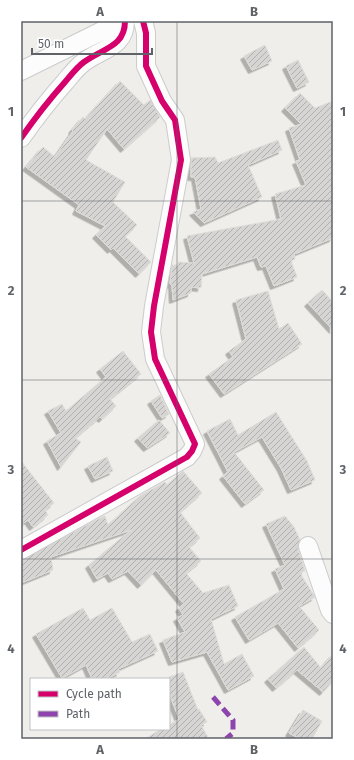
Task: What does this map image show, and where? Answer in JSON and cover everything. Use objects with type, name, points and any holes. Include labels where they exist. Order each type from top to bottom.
[{"type":"street","points":[[21,71],[122,21]]},
{"type":"street","points":[[21,138],[42,107],[83,63],[116,44],[123,37],[125,31],[125,21]]},
{"type":"street","points":[[21,550],[187,456],[192,452],[195,444],[156,359],[151,332],[154,306],[181,160],[175,120],[162,101],[146,66],[146,33],[143,21]]},
{"type":"street","points":[[308,546],[330,610],[333,614]]},
{"type":"building","points":[[265,45],[272,61],[252,70],[244,56]]},
{"type":"building","points":[[298,60],[309,82],[297,88],[286,66]]},
{"type":"building","points":[[120,81],[144,105],[150,100],[160,117],[124,149],[107,129],[86,160],[125,182],[113,202],[137,225],[125,236],[151,262],[139,274],[113,248],[111,250],[96,235],[105,226],[76,211],[79,205],[26,167],[43,147],[55,157],[73,131],[72,130],[83,117],[85,119]]},
{"type":"building","points":[[300,93],[315,108],[333,101],[333,238],[294,254],[295,259],[291,261],[297,277],[274,286],[266,266],[261,267],[257,257],[202,274],[201,288],[191,287],[191,293],[173,300],[172,285],[170,284],[172,265],[178,266],[178,262],[194,263],[187,236],[281,219],[275,194],[306,185],[296,161],[300,160],[289,128],[301,124],[285,108]]},
{"type":"building","points":[[278,140],[282,150],[248,165],[262,197],[204,223],[193,212],[201,209],[195,177],[191,177],[191,158],[215,157],[218,163]]},
{"type":"building","points":[[322,290],[333,302],[333,330],[308,303]]},
{"type":"building","points":[[268,291],[279,329],[288,323],[302,344],[224,394],[209,374],[233,357],[229,351],[246,339],[236,300]]},
{"type":"building","points":[[123,351],[141,374],[110,399],[116,406],[102,419],[100,417],[75,438],[81,442],[61,467],[47,441],[61,433],[48,411],[62,404],[66,411],[106,377],[100,369]]},
{"type":"building","points":[[160,395],[169,414],[162,418],[151,401]]},
{"type":"building","points":[[276,412],[307,461],[315,480],[291,490],[281,468],[262,437],[234,452],[264,490],[245,504],[223,476],[228,472],[207,431],[230,419],[238,435]]},
{"type":"building","points":[[159,420],[170,433],[147,448],[138,438]]},
{"type":"building","points":[[107,457],[113,471],[95,479],[88,466]]},
{"type":"building","points":[[21,461],[54,503],[45,510],[48,515],[33,527],[28,520],[21,525]]},
{"type":"building","points":[[183,471],[202,493],[180,512],[200,538],[189,547],[201,561],[186,573],[203,593],[229,585],[238,606],[211,619],[224,664],[242,654],[254,676],[228,690],[207,652],[172,662],[163,640],[185,632],[177,618],[183,615],[179,608],[184,604],[156,570],[141,585],[128,571],[112,579],[108,573],[97,579],[89,565],[131,530],[51,557],[53,570],[21,583],[21,560],[102,517],[105,516],[108,525],[140,496],[165,482],[167,485]]},
{"type":"building","points":[[285,516],[294,527],[300,540],[298,549],[305,571],[300,573],[315,597],[299,606],[319,630],[298,648],[278,623],[249,640],[235,617],[284,589],[275,569],[285,565],[266,524]]},
{"type":"building","points":[[83,608],[90,620],[112,608],[132,642],[150,634],[158,651],[118,669],[120,672],[108,678],[92,678],[86,665],[62,678],[36,634]]},
{"type":"building","points":[[304,647],[321,668],[333,654],[333,681],[323,692],[297,670],[276,688],[268,679]]},
{"type":"building","points":[[183,672],[198,710],[199,709],[207,722],[201,725],[209,739],[145,739],[159,730],[170,730],[170,724],[179,719],[170,696],[169,677]]},
{"type":"building","points":[[303,710],[322,721],[312,739],[300,739],[289,733]]},
{"type":"marked path","points":[[213,697],[233,720],[233,733],[226,739]]},
{"type":"cycle path","points":[[21,138],[48,102],[76,69],[91,57],[117,42],[124,30],[125,21]]},
{"type":"cycle path","points":[[21,550],[187,457],[195,444],[155,359],[151,332],[154,306],[181,160],[175,120],[162,101],[146,66],[146,33],[143,21]]}]
